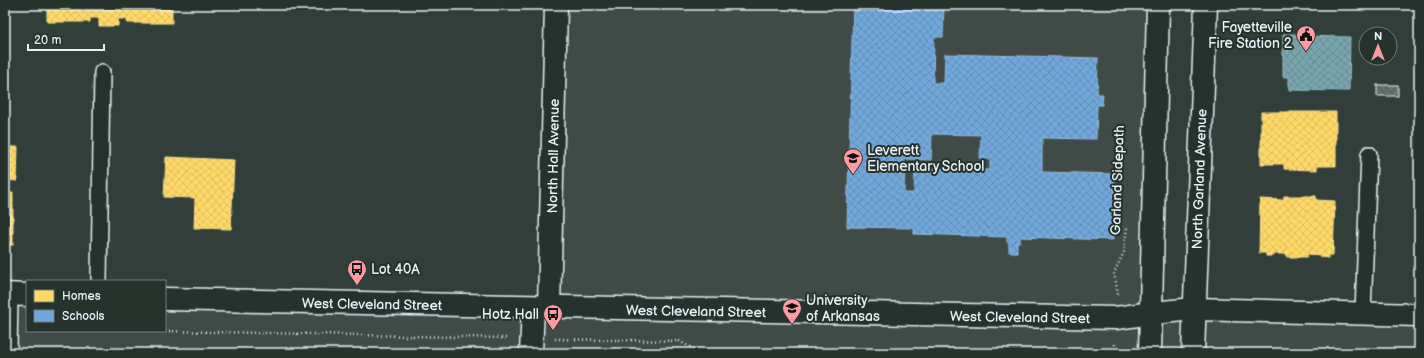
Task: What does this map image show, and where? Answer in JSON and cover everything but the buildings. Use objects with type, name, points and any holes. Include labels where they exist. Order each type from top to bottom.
[{"type":"street","name":"North Hall Avenue","points":[[531,346],[541,308],[556,5]]},
{"type":"street","points":[[1150,353],[1158,5]]},
{"type":"street","name":"North Garland Avenue","points":[[1193,353],[1206,5]]},
{"type":"street","name":"West Cleveland Street","points":[[166,299],[541,308],[1116,318],[1194,309],[1419,315]]},
{"type":"lane","points":[[99,280],[102,72]]},
{"type":"lane","points":[[1363,313],[1369,154]]},
{"type":"lane","points":[[9,353],[14,295]]},
{"type":"path","name":"Garland Sidepath","points":[[1114,353],[1118,289],[1114,273],[1124,252],[1127,224]]},
{"type":"path","points":[[166,330],[531,346],[679,341],[701,353]]},
{"type":"path","points":[[888,353],[897,353]]},
{"type":"shaded area","name":"Leverett Elementary School","points":[[556,5],[1158,5],[1152,312],[1419,315],[1419,353],[5,353],[5,294],[26,295],[26,332],[166,332],[166,299],[549,308]]},
{"type":"place","name":"Fayetteville Fire Station 2","points":[[1306,52]]},
{"type":"place","name":"Leverett Elementary School","points":[[853,175]]},
{"type":"place","name":"Lot 40A","points":[[357,286]]},
{"type":"place","name":"University of Arkansas","points":[[792,325]]},
{"type":"place","name":"Hotz Hall","points":[[553,331]]}]
